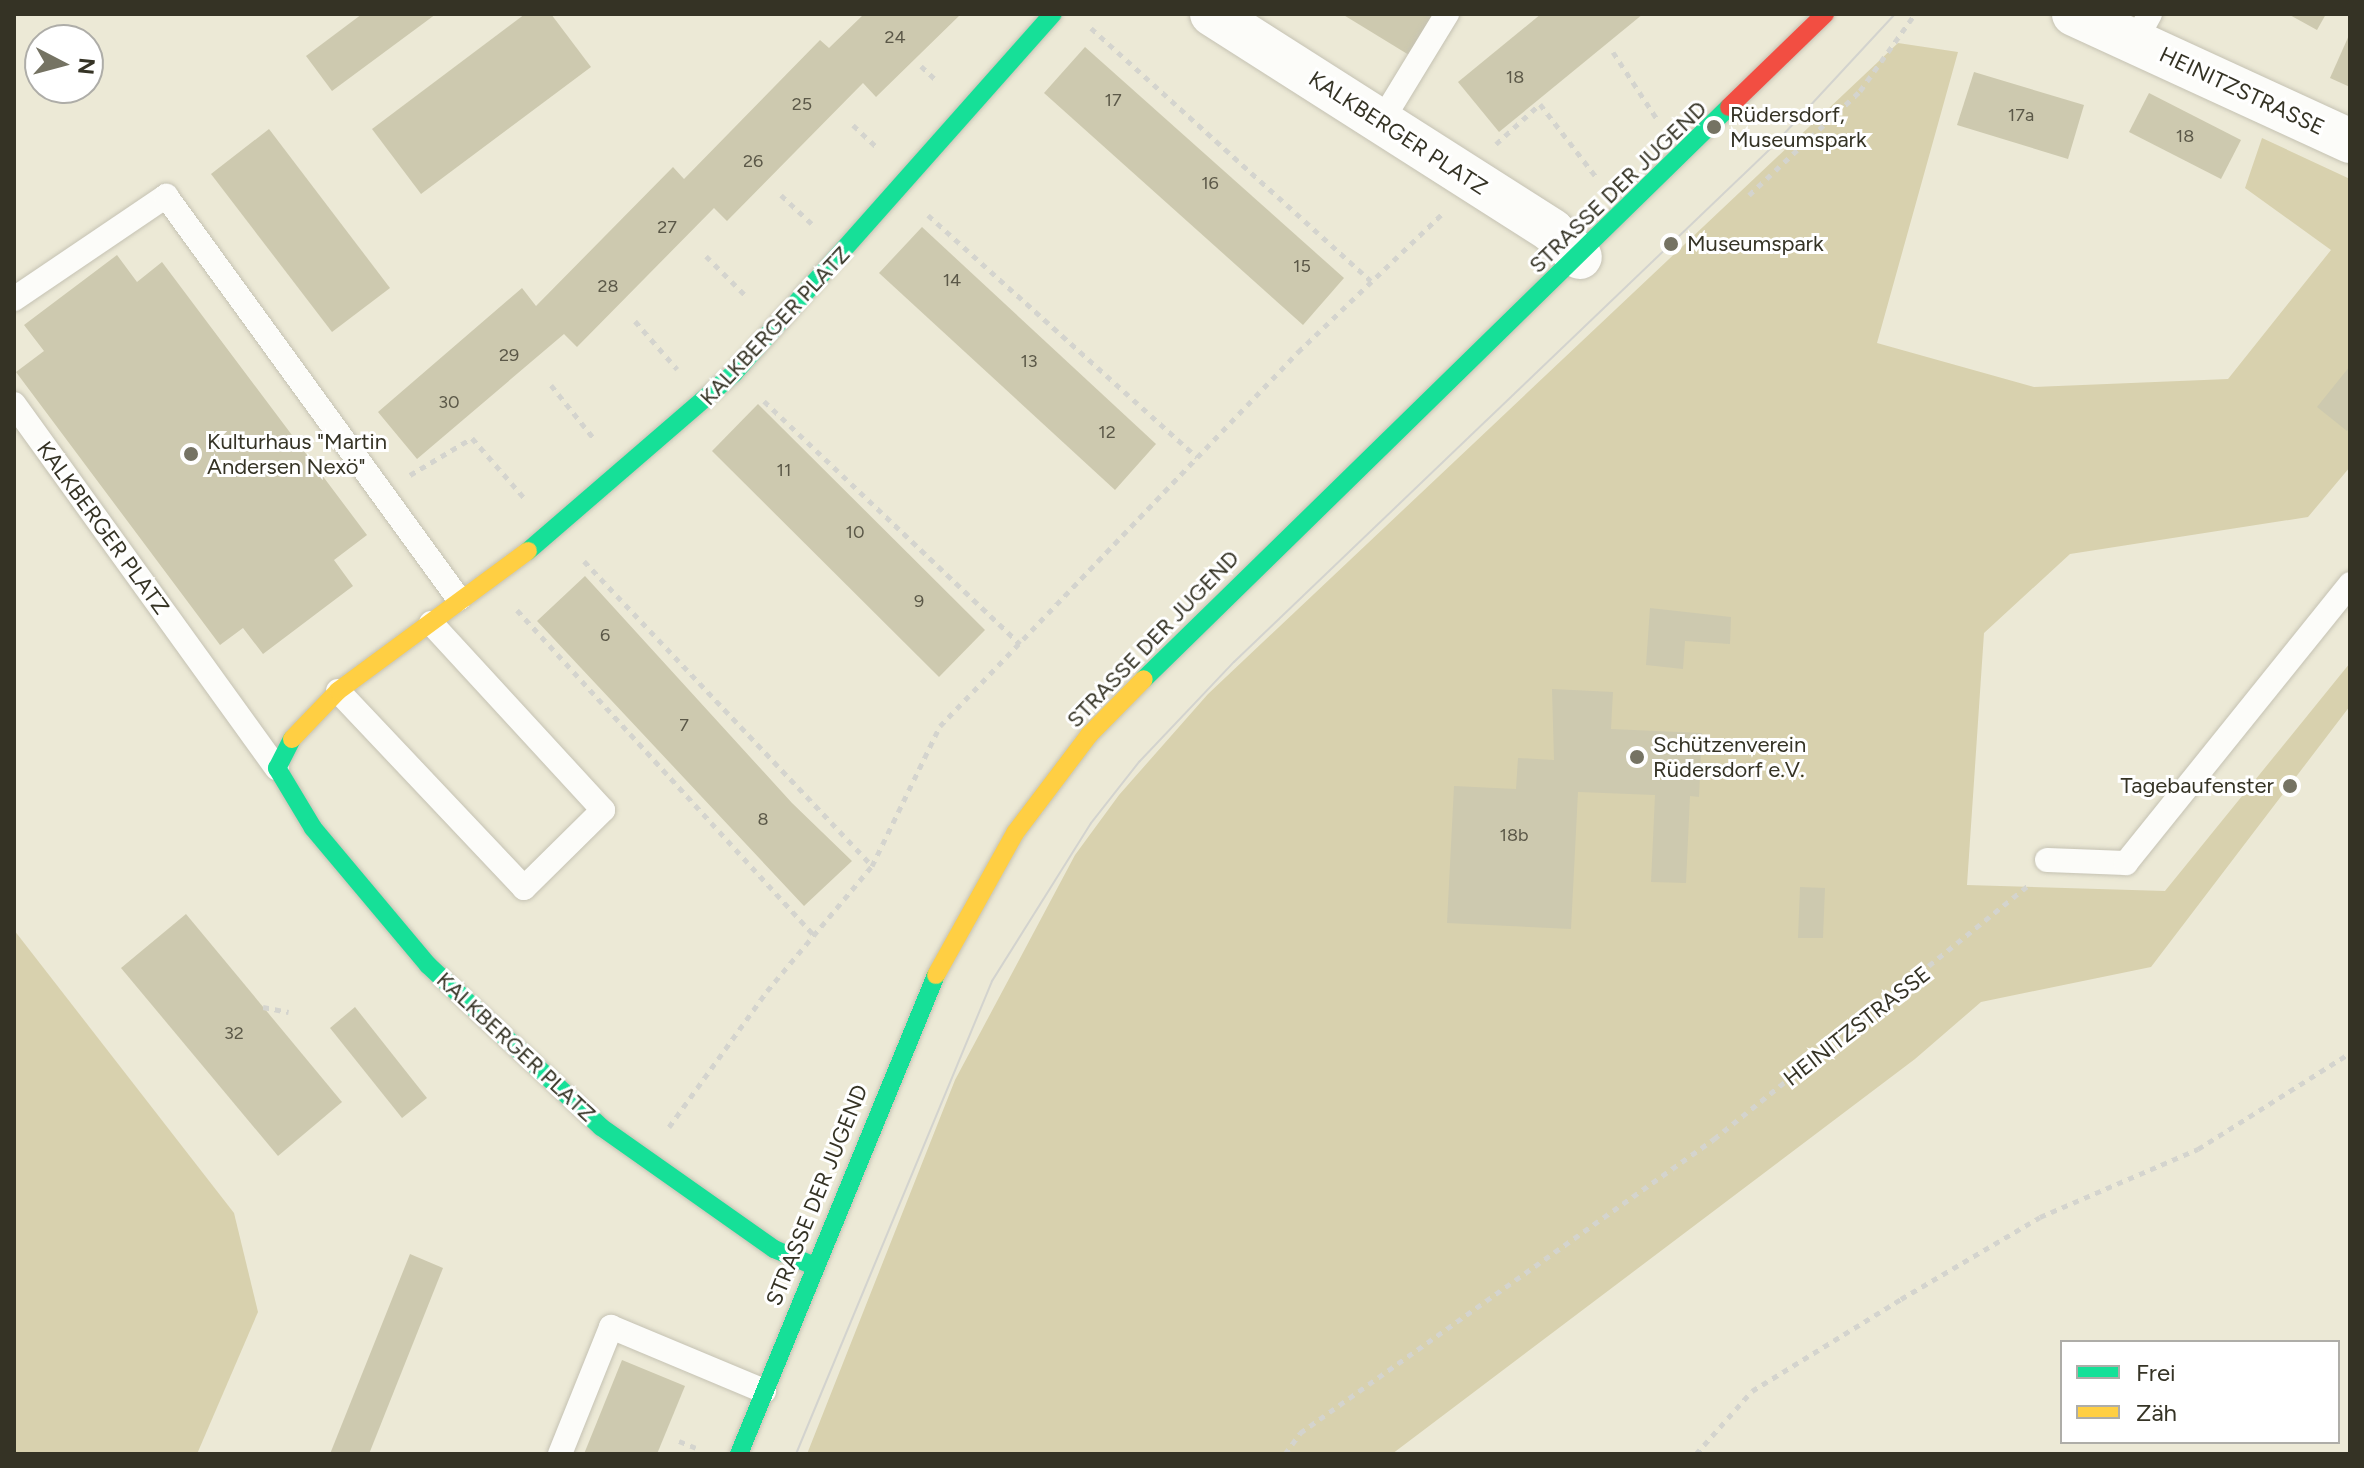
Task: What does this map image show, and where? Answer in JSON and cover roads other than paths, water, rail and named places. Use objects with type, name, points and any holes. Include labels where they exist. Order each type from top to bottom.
[{"type":"street","name":"KALKBERGER PLATZ","points":[[812,1265],[774,1249],[601,1127],[428,965],[313,828],[277,768],[299,727],[338,691],[459,599],[556,531],[734,373],[901,190],[1053,14]]},
{"type":"street","name":"KALKBERGER PLATZ","points":[[1212,14],[1552,231],[1580,257]]},
{"type":"street","name":"STRASSE DER JUGEND","points":[[739,1454],[812,1265],[933,981],[972,903],[1015,833],[1080,748],[1202,620],[1580,257],[1825,14]]},
{"type":"street","name":"HEINITZSTRASSE","points":[[2074,14],[2143,27],[2350,141]]},
{"type":"lane","points":[[1381,122],[1447,14]]},
{"type":"lane","points":[[14,299],[166,196],[459,599]]},
{"type":"lane","name":"KALKBERGER PLATZ","points":[[14,404],[277,768]]},
{"type":"lane","points":[[2047,860],[2126,863],[2350,584]]},
{"type":"lane","points":[[338,691],[524,888],[603,810],[431,623]]},
{"type":"lane","points":[[560,1454],[611,1327],[764,1391]]},
{"type":"tram line","points":[[796,1454],[992,981],[1091,823],[1139,762],[1234,662],[1770,149],[1895,14]]},
{"type":"place","name":"Rüdersdorf, Museumspark","points":[[1714,127]]},
{"type":"place","name":"Museumspark","points":[[1671,244]]},
{"type":"place","name":"Kulturhaus \"Martin Andersen Nexö\"","points":[[191,454]]},
{"type":"place","name":"Schützenverein Rüdersdorf e.V.","points":[[1637,757]]},
{"type":"place","name":"Tagebaufenster","points":[[2290,786]]}]
